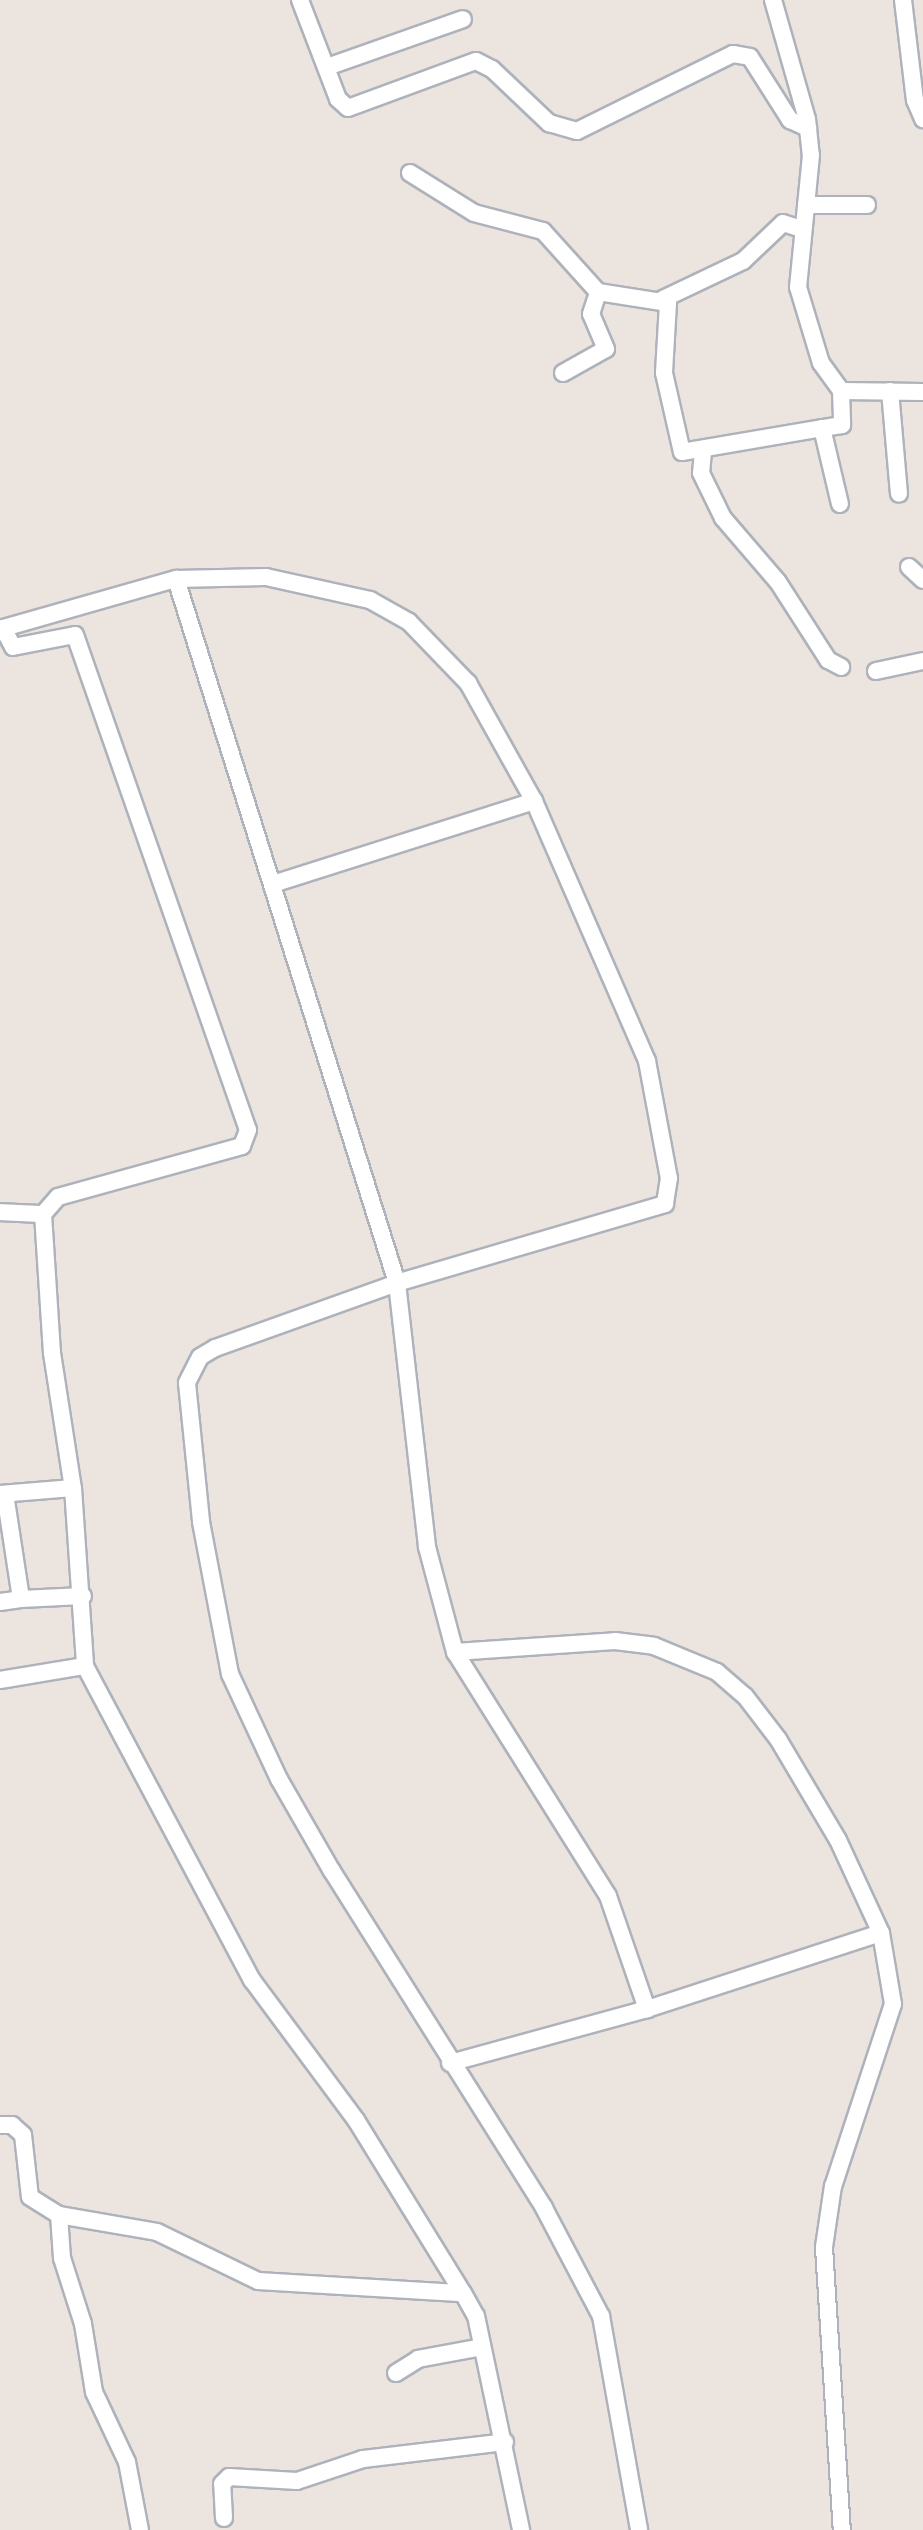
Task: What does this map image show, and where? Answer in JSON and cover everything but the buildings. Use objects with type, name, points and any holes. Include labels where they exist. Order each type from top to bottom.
[{"type":"street","points":[[300,0],[338,99],[348,108],[469,61],[483,62],[549,123],[570,131],[591,126],[733,54],[750,57],[790,120],[808,128]]},
{"type":"street","points":[[663,299],[671,311],[662,349],[664,373],[679,447],[688,453],[703,451],[842,425],[841,391],[821,363],[798,287],[801,229],[806,205],[808,128],[773,0]]},
{"type":"street","points":[[903,0],[916,48],[915,100],[923,119]]},
{"type":"street","points":[[327,67],[463,19]]},
{"type":"street","points":[[410,173],[474,213],[543,231],[598,292],[663,299],[743,261],[783,223],[801,229]]},
{"type":"street","points":[[806,205],[867,205]]},
{"type":"street","points":[[563,373],[606,349],[591,314],[598,292]]},
{"type":"street","points":[[841,391],[923,392]]},
{"type":"street","points":[[890,391],[899,494]]},
{"type":"street","points":[[822,428],[840,504]]},
{"type":"street","points":[[703,451],[701,473],[723,518],[778,582],[828,660],[841,667]]},
{"type":"street","points":[[909,567],[923,580]]},
{"type":"street","points":[[75,635],[13,647],[1,632],[60,610],[176,579],[266,577],[300,582],[370,600],[409,622],[468,683],[534,801],[647,1061],[669,1178],[665,1204],[397,1283],[215,1348],[200,1357],[187,1383],[201,1522],[230,1674],[279,1779],[450,2063],[544,2208],[601,2316],[639,2530]]},
{"type":"street","points":[[176,579],[397,1283],[427,1547],[455,1652],[608,1896],[647,2009]]},
{"type":"street","points":[[60,610],[75,635],[248,1130],[242,1146],[58,1197],[43,1214],[52,1353],[73,1488],[83,1596],[85,1666],[252,1980],[356,2120],[463,2293],[470,2299],[505,2442],[521,2530]]},
{"type":"street","points":[[876,671],[923,661]]},
{"type":"street","points":[[273,884],[534,801]]},
{"type":"street","points":[[0,1212],[43,1214]]},
{"type":"street","points":[[21,1599],[3,1494],[73,1488]]},
{"type":"street","points":[[0,1602],[83,1596]]},
{"type":"street","points":[[455,1652],[615,1641],[654,1646],[717,1672],[745,1696],[786,1751],[838,1840],[881,1933],[893,2004],[833,2186],[824,2247],[842,2530]]},
{"type":"street","points":[[0,1680],[85,1666]]},
{"type":"street","points":[[450,2063],[647,2009],[881,1933]]},
{"type":"street","points":[[0,2125],[12,2125],[23,2135],[30,2197],[59,2215],[157,2232],[258,2281],[463,2293]]},
{"type":"street","points":[[59,2215],[62,2258],[83,2324],[94,2392],[127,2462],[140,2530]]},
{"type":"street","points":[[396,2373],[415,2360],[482,2347]]},
{"type":"street","points":[[224,2518],[222,2484],[229,2477],[297,2481],[363,2459],[505,2442]]}]
